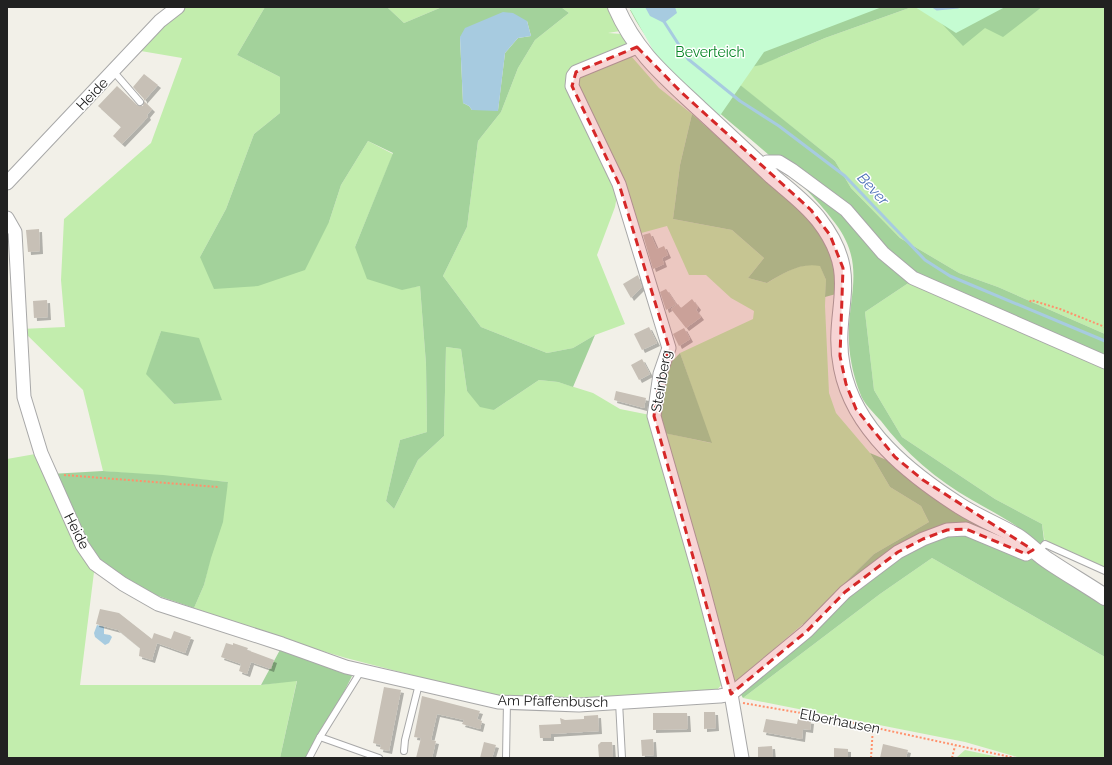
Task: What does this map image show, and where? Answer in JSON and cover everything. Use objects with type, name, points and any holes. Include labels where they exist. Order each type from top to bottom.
[{"type":"street","name":"Heide","points":[[7,183],[160,22],[178,7]]},
{"type":"street","points":[[616,7],[637,47],[667,80],[811,210],[830,235],[838,252],[844,277],[844,294],[839,334],[842,368],[851,399],[864,420],[895,457],[923,480],[962,507],[1018,538],[1035,551],[1105,596]]},
{"type":"street","name":"Steinberg","points":[[637,47],[576,72],[572,79],[572,86],[619,184],[669,348],[660,374],[654,416],[699,573],[731,694]]},
{"type":"street","points":[[762,166],[767,162],[779,162],[804,178],[846,210],[883,253],[913,278],[1105,362]]},
{"type":"street","name":"Heide","points":[[7,218],[15,232],[24,396],[41,453],[82,545],[95,564],[123,584],[158,604],[361,671]]},
{"type":"street","points":[[742,758],[731,694],[807,631],[845,592],[898,552],[923,539],[947,530],[966,529],[1026,554],[1035,551]]},
{"type":"street","name":"Am Pfaffenbusch","points":[[361,671],[498,702],[579,705],[731,694]]},
{"type":"lane","points":[[114,72],[140,102]]},
{"type":"lane","points":[[1035,551],[1045,544],[1105,570]]},
{"type":"lane","points":[[309,758],[320,737],[361,671]]},
{"type":"lane","points":[[404,751],[405,740],[419,684]]},
{"type":"lane","points":[[506,758],[507,702]]},
{"type":"lane","points":[[620,702],[622,758]]},
{"type":"lane","points":[[320,737],[379,758]]},
{"type":"path","points":[[1031,301],[1060,309],[1105,327]]},
{"type":"path","points":[[50,474],[218,487]]},
{"type":"path","name":"Elberhausen","points":[[731,694],[741,702],[873,727],[1015,758]]},
{"type":"path","points":[[871,758],[873,727]]},
{"type":"path","points":[[952,758],[955,746]]},
{"type":"highlighted area","points":[[637,47],[681,92],[811,210],[830,235],[843,268],[840,356],[846,384],[856,409],[895,457],[923,480],[1033,550],[1026,554],[966,529],[947,530],[923,539],[898,552],[845,592],[807,631],[731,694],[654,416],[660,374],[669,348],[619,184],[572,86],[576,72]]},
{"type":"green space","points":[[178,7],[265,7],[237,55],[280,77],[280,113],[254,134],[226,209],[200,257],[329,222],[341,185],[368,141],[393,154],[355,247],[402,289],[420,286],[426,364],[427,432],[400,440],[386,501],[394,509],[418,460],[444,436],[446,347],[461,349],[467,391],[494,410],[539,380],[558,382],[593,393],[620,409],[650,415],[722,684],[717,690],[644,695],[542,699],[489,695],[346,658],[285,640],[194,608],[204,585],[228,482],[103,471],[83,390],[21,329],[65,327],[61,280],[64,219],[151,143],[182,58],[135,50]],"holes":[[[161,331],[210,370],[221,399],[174,404],[147,374]]]},
{"type":"green space","points":[[265,7],[387,7],[404,23],[442,7],[561,7],[569,13],[535,40],[518,68],[501,112],[478,141],[467,227],[443,276],[481,327],[547,353],[573,348],[595,335],[573,387],[558,382],[539,380],[494,410],[480,407],[467,391],[461,349],[446,347],[444,436],[418,460],[394,509],[386,501],[400,440],[427,432],[426,364],[420,286],[402,290],[367,279],[355,247],[393,153],[368,141],[341,185],[329,222],[305,270],[258,286],[214,289],[200,257],[226,209],[254,134],[280,113],[280,77],[237,55]],"holes":[[[527,21],[531,36],[518,38],[505,53],[498,110],[472,110],[469,106],[463,103],[460,37]]]},
{"type":"green space","points":[[387,7],[442,7],[404,23]]},
{"type":"green space","points":[[561,7],[609,7],[620,31],[608,33],[621,34],[628,45],[623,50],[573,70],[567,79],[571,95],[589,121],[577,79],[588,70],[626,56],[631,56],[659,88],[692,114],[680,165],[673,219],[732,230],[764,258],[748,278],[767,283],[792,269],[806,265],[820,265],[826,280],[825,306],[829,393],[836,413],[870,453],[890,487],[921,506],[929,522],[874,554],[803,624],[735,682],[730,675],[665,433],[711,443],[680,353],[753,319],[754,311],[731,298],[706,275],[689,275],[667,226],[634,235],[619,185],[615,207],[597,255],[625,324],[595,335],[573,348],[547,353],[481,327],[443,276],[467,227],[478,141],[501,112],[518,68],[535,40],[569,13]]},
{"type":"green space","name":"Beverteich","points":[[629,7],[882,7],[764,52],[719,117],[663,68]]},
{"type":"green space","points":[[675,7],[912,7],[825,38],[761,65],[724,72],[835,161],[851,188],[900,238],[959,273],[998,287],[1105,334],[1105,362],[913,280],[865,312],[874,390],[902,437],[995,499],[1042,524],[1044,540],[1041,545],[1017,526],[959,492],[934,475],[900,444],[861,397],[851,363],[849,344],[853,268],[851,254],[845,239],[835,223],[812,195],[785,169],[699,95],[673,69],[649,41],[630,10]]},
{"type":"green space","points":[[912,7],[926,7],[985,28],[1028,17],[1042,7],[1105,7],[1105,334],[998,287],[959,273],[900,238],[851,188],[835,161],[723,72],[780,57],[825,38]]},
{"type":"green space","points":[[915,7],[1005,7],[956,33]]},
{"type":"green space","points":[[926,7],[1042,7],[1003,37],[985,28],[963,46]]},
{"type":"green space","points":[[692,114],[801,212],[818,230],[833,258],[836,294],[825,297],[826,280],[820,266],[813,265],[792,269],[767,283],[748,278],[764,258],[732,230],[673,219],[680,165]]},
{"type":"green space","points":[[913,280],[1105,367],[1105,570],[1045,543],[1042,524],[995,499],[902,437],[874,390],[865,312]]},
{"type":"green space","points":[[161,331],[199,338],[222,400],[174,404],[146,374]]},
{"type":"green space","points":[[680,353],[712,443],[659,432],[660,374]]},
{"type":"green space","points":[[41,453],[95,564],[80,685],[261,685],[297,680],[280,758],[7,758],[7,459]]},
{"type":"green space","points":[[870,453],[889,461],[1012,541],[931,529],[807,624],[803,624],[874,554],[929,522],[921,506],[890,487]]},
{"type":"green space","points":[[103,471],[163,475],[228,482],[223,522],[204,585],[194,608],[123,584],[95,564],[50,474]]},
{"type":"green space","points":[[966,533],[1035,561],[1105,606],[1105,657],[932,558],[880,594],[743,698],[740,693],[860,587],[899,555],[932,537]]},
{"type":"green space","points":[[932,558],[1105,657],[1105,758],[1021,758],[965,742],[743,698],[880,594]]},
{"type":"green space","points":[[281,648],[346,671],[352,676],[311,758],[280,758],[297,681],[261,685]]},
{"type":"green space","points":[[965,750],[1003,758],[956,758]]},
{"type":"water","name":"Beverteich","points":[[645,7],[675,7],[677,13],[664,23],[650,16]]},
{"type":"water","points":[[503,12],[513,13],[527,21],[531,36],[518,38],[505,53],[498,111],[472,110],[469,106],[463,103],[460,37],[465,28]]},
{"type":"water","points":[[97,625],[104,627],[104,634],[112,637],[109,643],[105,645],[95,637],[94,633]]},
{"type":"building","points":[[144,74],[158,85],[144,101],[152,109],[147,115],[148,117],[122,144],[113,136],[121,127],[98,106],[117,86],[137,105],[143,106],[144,99],[133,87]]},
{"type":"building","points":[[39,229],[40,251],[28,252],[26,230]]},
{"type":"building","points":[[650,233],[657,249],[664,246],[668,255],[662,258],[664,264],[653,269],[643,235]]},
{"type":"building","points":[[638,275],[642,287],[631,298],[623,284]]},
{"type":"building","points":[[666,289],[676,304],[666,310],[660,292]]},
{"type":"building","points":[[692,299],[698,307],[696,310],[701,317],[686,328],[671,309],[678,304],[681,308]]},
{"type":"building","points":[[47,300],[48,317],[34,318],[33,301]]},
{"type":"building","points":[[649,327],[657,343],[642,350],[634,334]]},
{"type":"building","points":[[684,328],[690,339],[679,346],[673,334]]},
{"type":"building","points":[[642,359],[650,374],[639,380],[631,365]]},
{"type":"building","points":[[616,391],[646,398],[644,408],[614,400]]},
{"type":"building","points":[[100,609],[119,613],[152,639],[154,633],[171,639],[174,631],[191,637],[185,653],[157,643],[152,660],[139,656],[140,648],[118,630],[96,624]]},
{"type":"building","points":[[226,643],[233,645],[233,643],[248,648],[247,650],[274,660],[271,669],[251,662],[247,674],[239,671],[241,664],[221,657]]},
{"type":"building","points":[[384,687],[401,690],[389,751],[380,749],[381,745],[373,743]]},
{"type":"building","points":[[422,696],[480,711],[477,719],[482,721],[480,729],[462,724],[464,720],[437,714],[431,740],[436,741],[432,758],[416,758],[421,738],[414,737]]},
{"type":"building","points":[[704,712],[715,712],[716,728],[704,729]]},
{"type":"building","points":[[653,713],[687,713],[688,729],[653,730]]},
{"type":"building","points":[[598,715],[599,731],[551,734],[551,738],[540,738],[539,725],[561,724],[560,718],[565,720],[584,719],[584,716]]},
{"type":"building","points":[[766,719],[797,724],[798,719],[811,721],[810,730],[803,729],[802,739],[763,732]]},
{"type":"building","points":[[653,739],[654,755],[642,756],[641,740]]},
{"type":"building","points":[[484,742],[496,745],[492,758],[480,758]]},
{"type":"building","points":[[601,742],[612,742],[613,758],[599,758],[598,745]]},
{"type":"building","points":[[883,744],[908,750],[906,758],[880,758]]},
{"type":"building","points":[[772,746],[773,758],[758,758],[758,747]]},
{"type":"building","points":[[834,748],[848,749],[848,758],[834,758]]},
{"type":"waterway","points":[[934,7],[937,9],[958,7]]},
{"type":"waterway","name":"Bever","points":[[663,20],[688,59],[740,101],[779,126],[845,176],[925,260],[950,276],[1105,341]]}]
